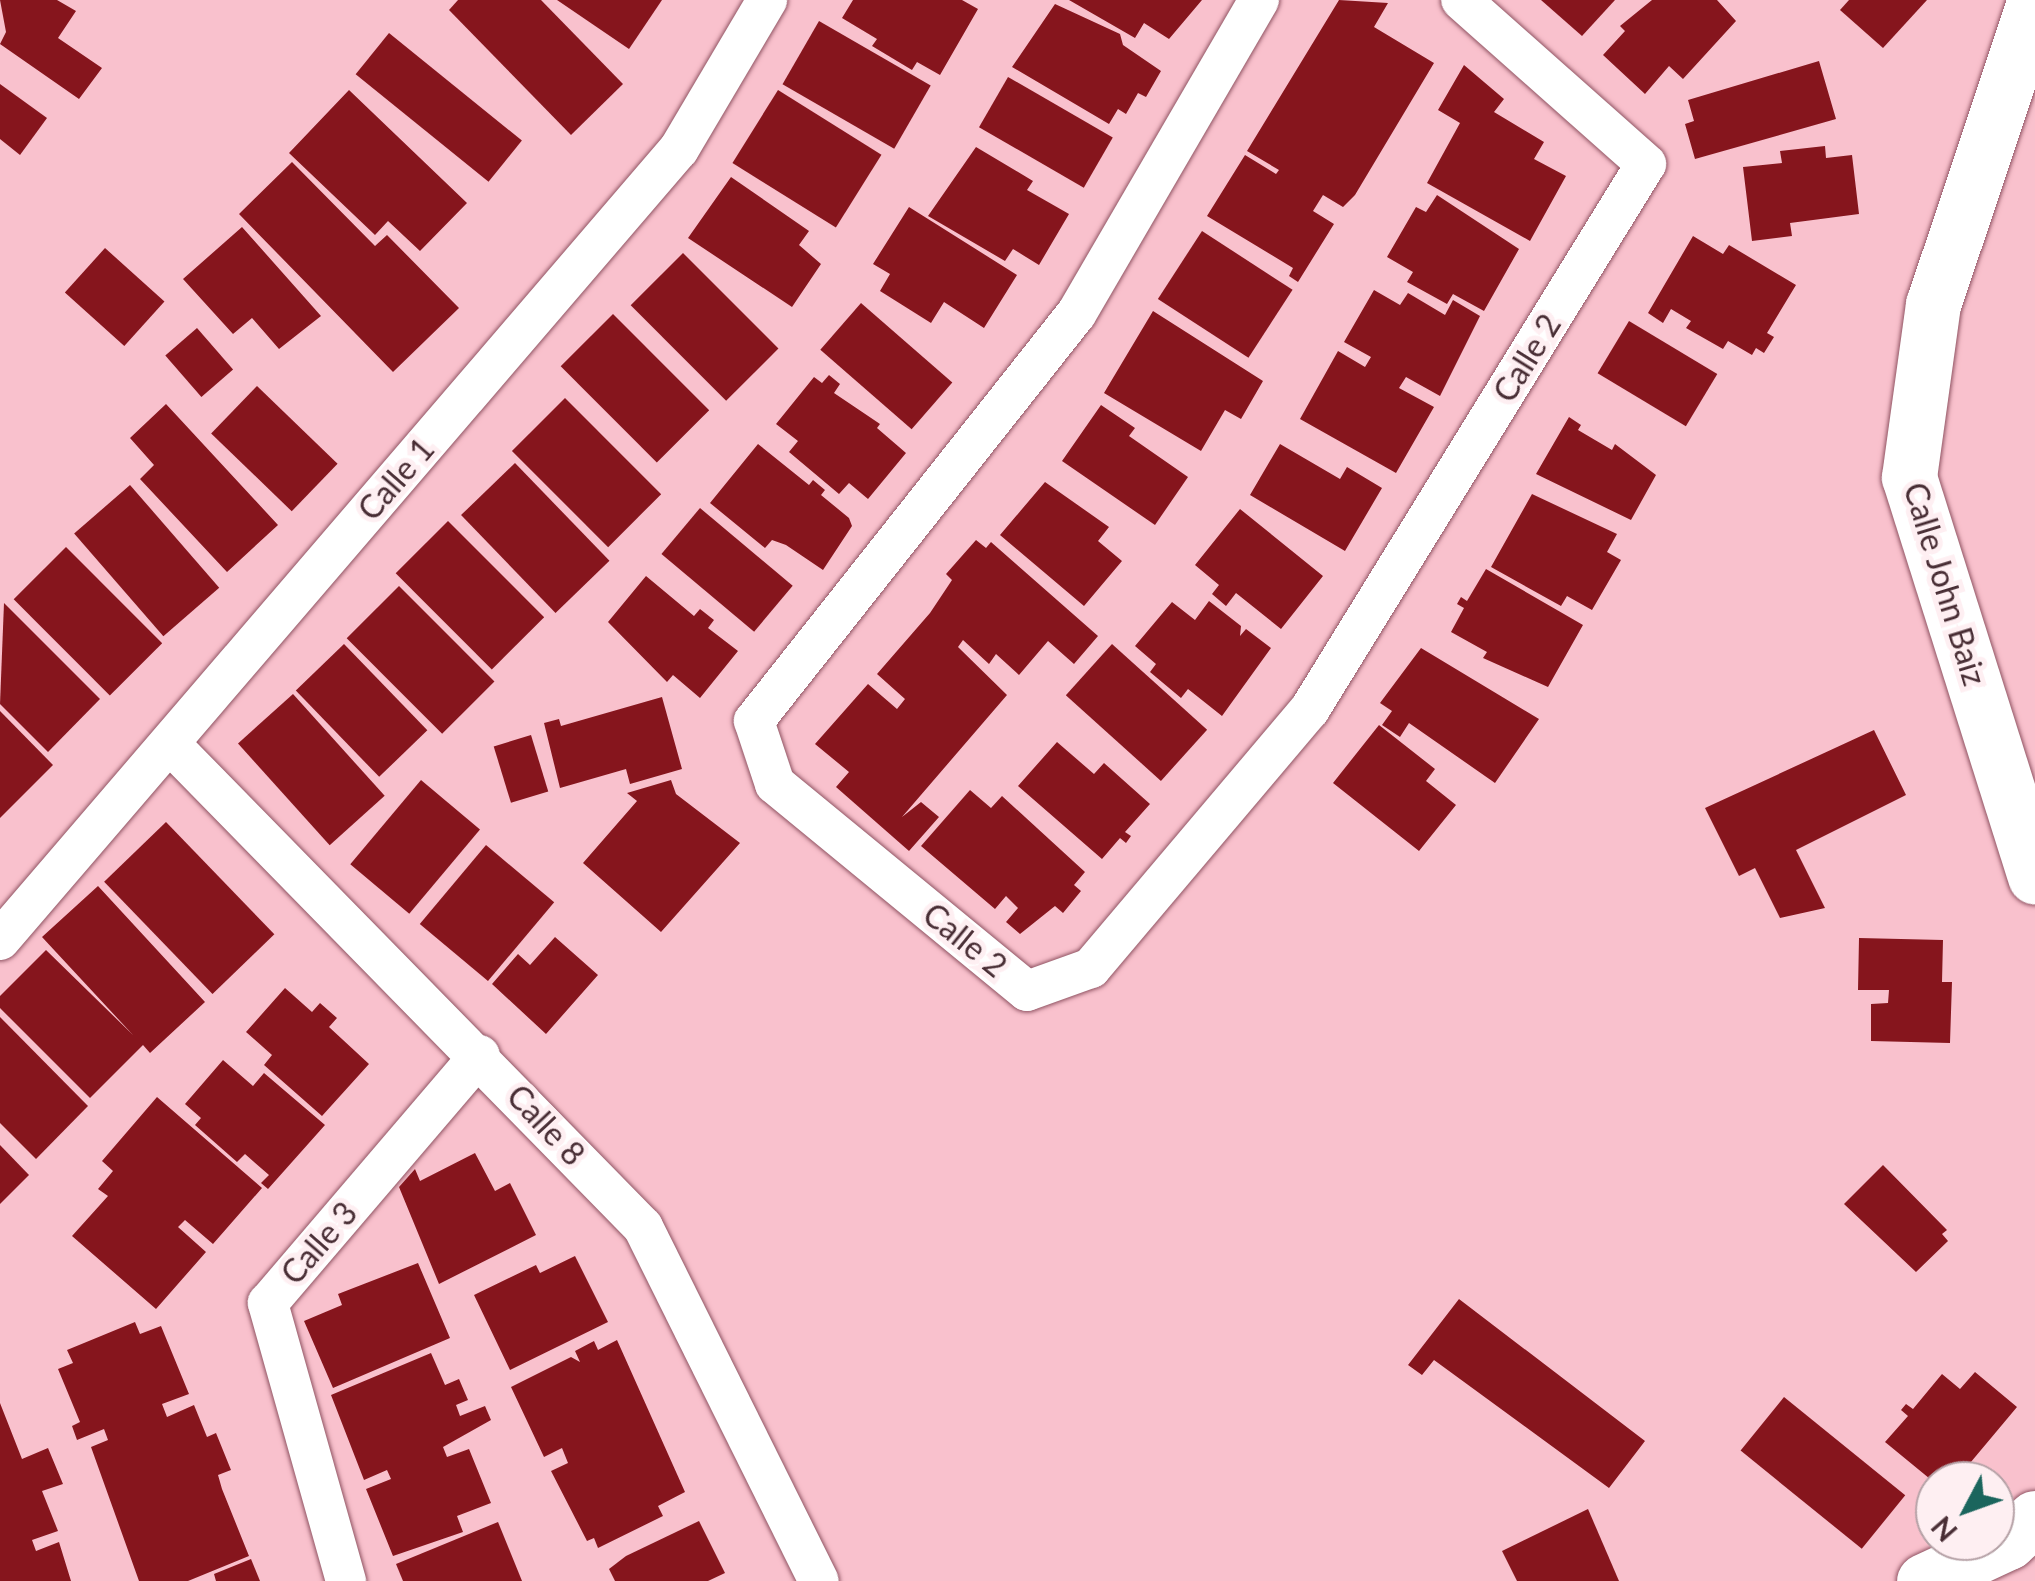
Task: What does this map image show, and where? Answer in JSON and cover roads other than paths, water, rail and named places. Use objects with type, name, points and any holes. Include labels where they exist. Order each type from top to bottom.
[{"type":"street","name":"Calle 1","points":[[0,940],[679,149],[767,0]]},
{"type":"street","name":"Calle 2","points":[[1259,0],[1076,314],[754,722],[775,784],[1028,991],[1091,968],[1310,709],[1646,164],[1461,0]]},
{"type":"street","name":"Calle John Baiz","points":[[2035,0],[1932,304],[1910,476],[2035,877]]},
{"type":"street","name":"Calle 8","points":[[170,744],[480,1055],[643,1227],[819,1581]]},
{"type":"street","name":"Calle 3","points":[[346,1581],[268,1302],[480,1055]]},
{"type":"street","points":[[1924,1581],[2008,1542],[2035,1518]]}]
